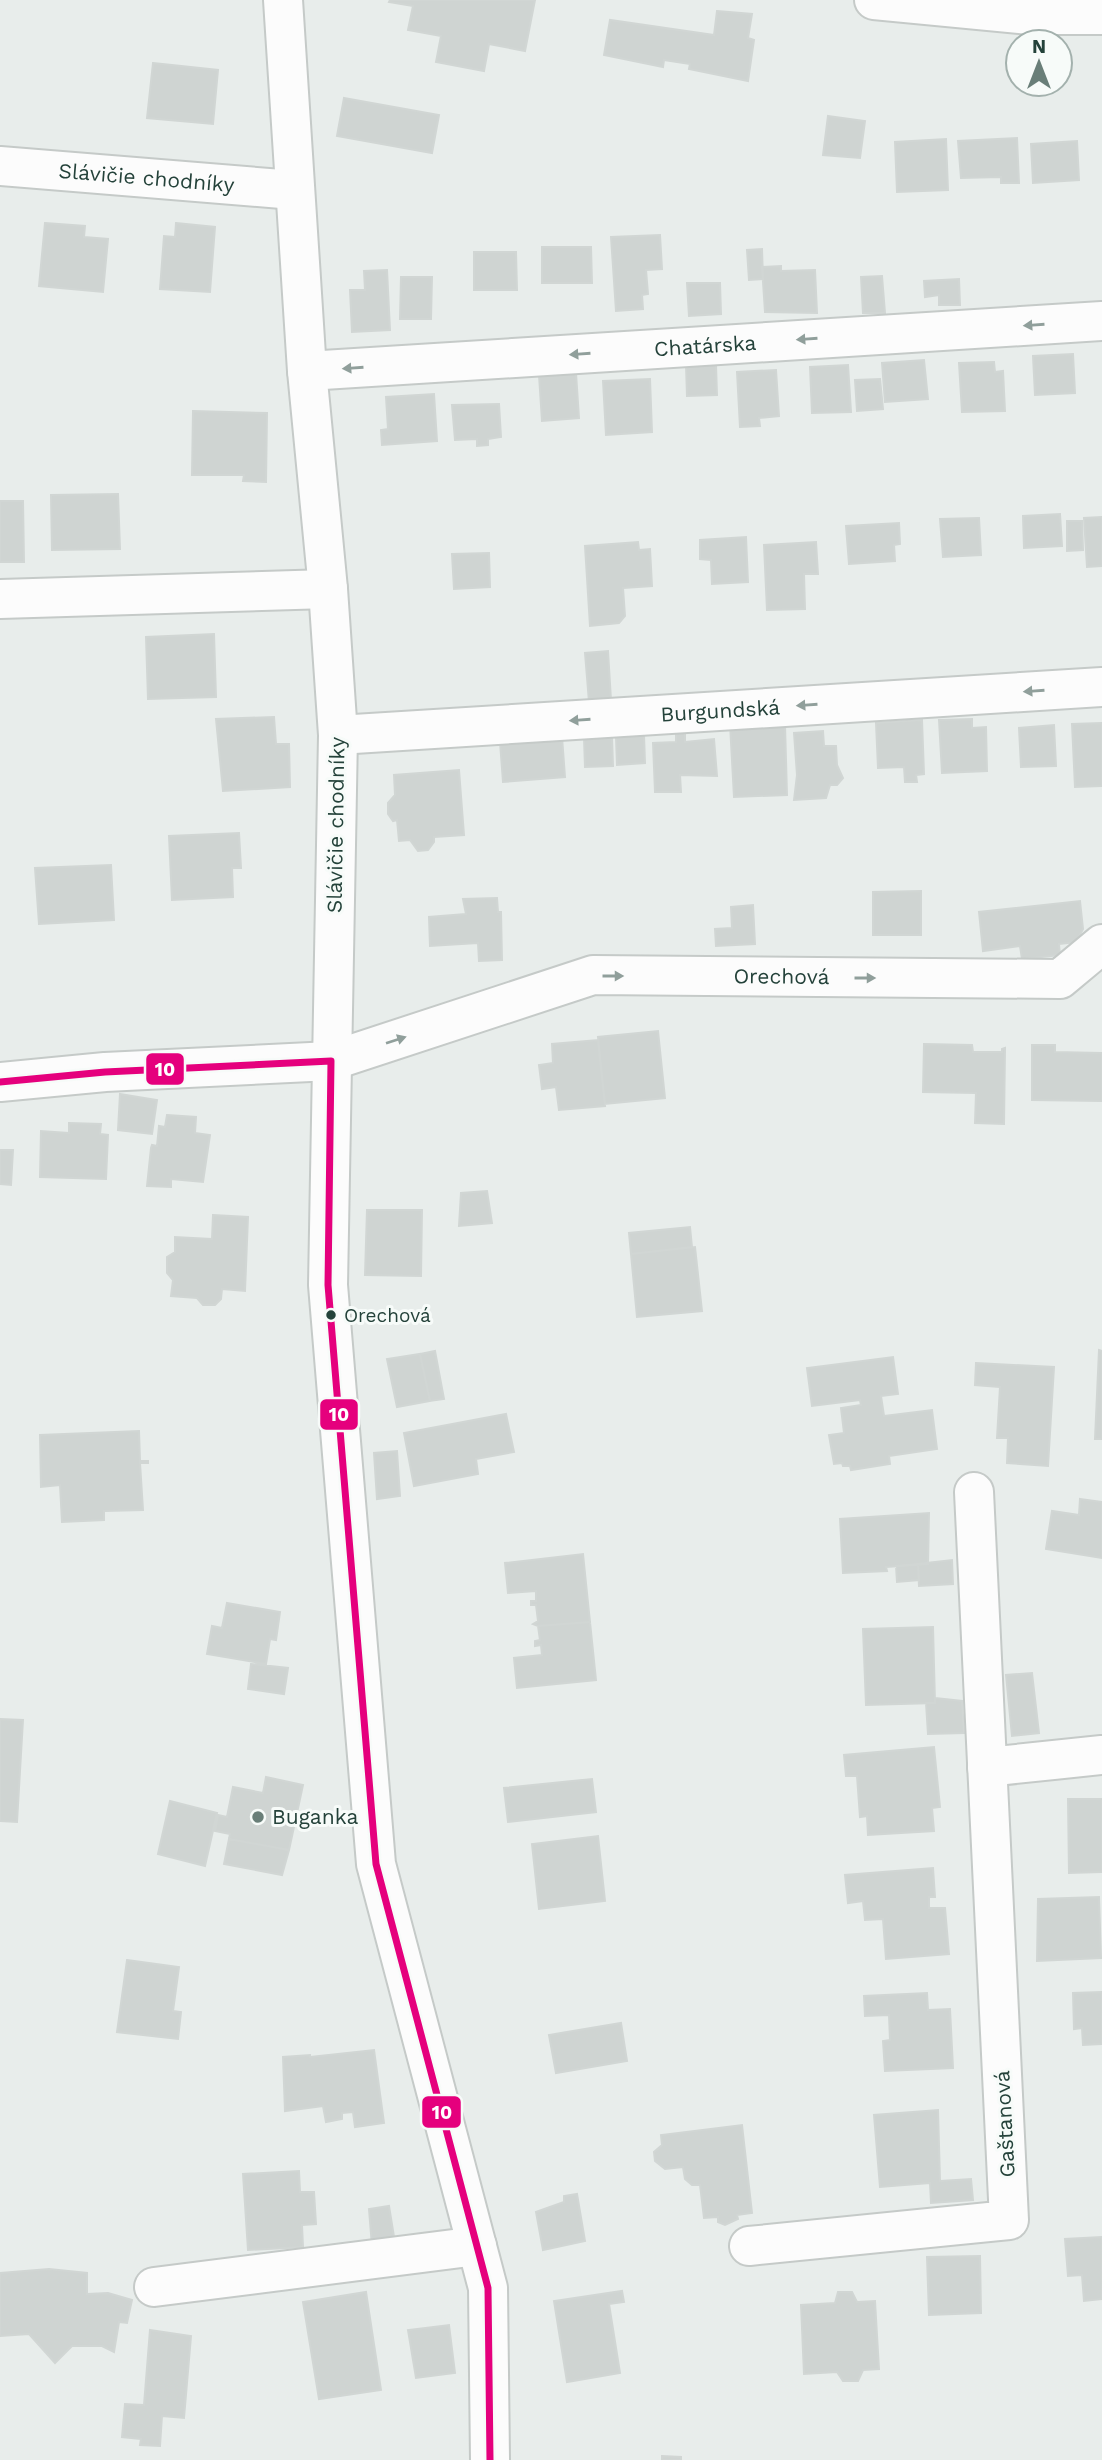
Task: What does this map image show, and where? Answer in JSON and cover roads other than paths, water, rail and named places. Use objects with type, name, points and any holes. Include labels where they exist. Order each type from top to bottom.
[{"type":"street","name":"Slávičie chodníky","points":[[283,0],[307,371],[328,589],[338,735],[328,1285],[376,1864],[488,2288],[489,2460]]},
{"type":"street","points":[[874,0],[1102,15]]},
{"type":"street","name":"Slávičie chodníky","points":[[0,166],[294,190]]},
{"type":"street","name":"Chatárska","points":[[307,371],[1102,321]]},
{"type":"street","points":[[0,599],[328,589]]},
{"type":"street","name":"Burgundská","points":[[338,735],[1102,687]]},
{"type":"street","name":"Orechová","points":[[0,1082],[105,1072],[331,1061],[593,975],[1060,979],[1102,944]]},
{"type":"street","name":"Gaštanová","points":[[749,2246],[1009,2220],[974,1492]]},
{"type":"street","points":[[988,1767],[1102,1755]]},
{"type":"street","points":[[154,2287],[477,2246]]},
{"type":"place","name":"Orechová","points":[[331,1315]]},
{"type":"place","name":"Buganka","points":[[258,1817]]}]
